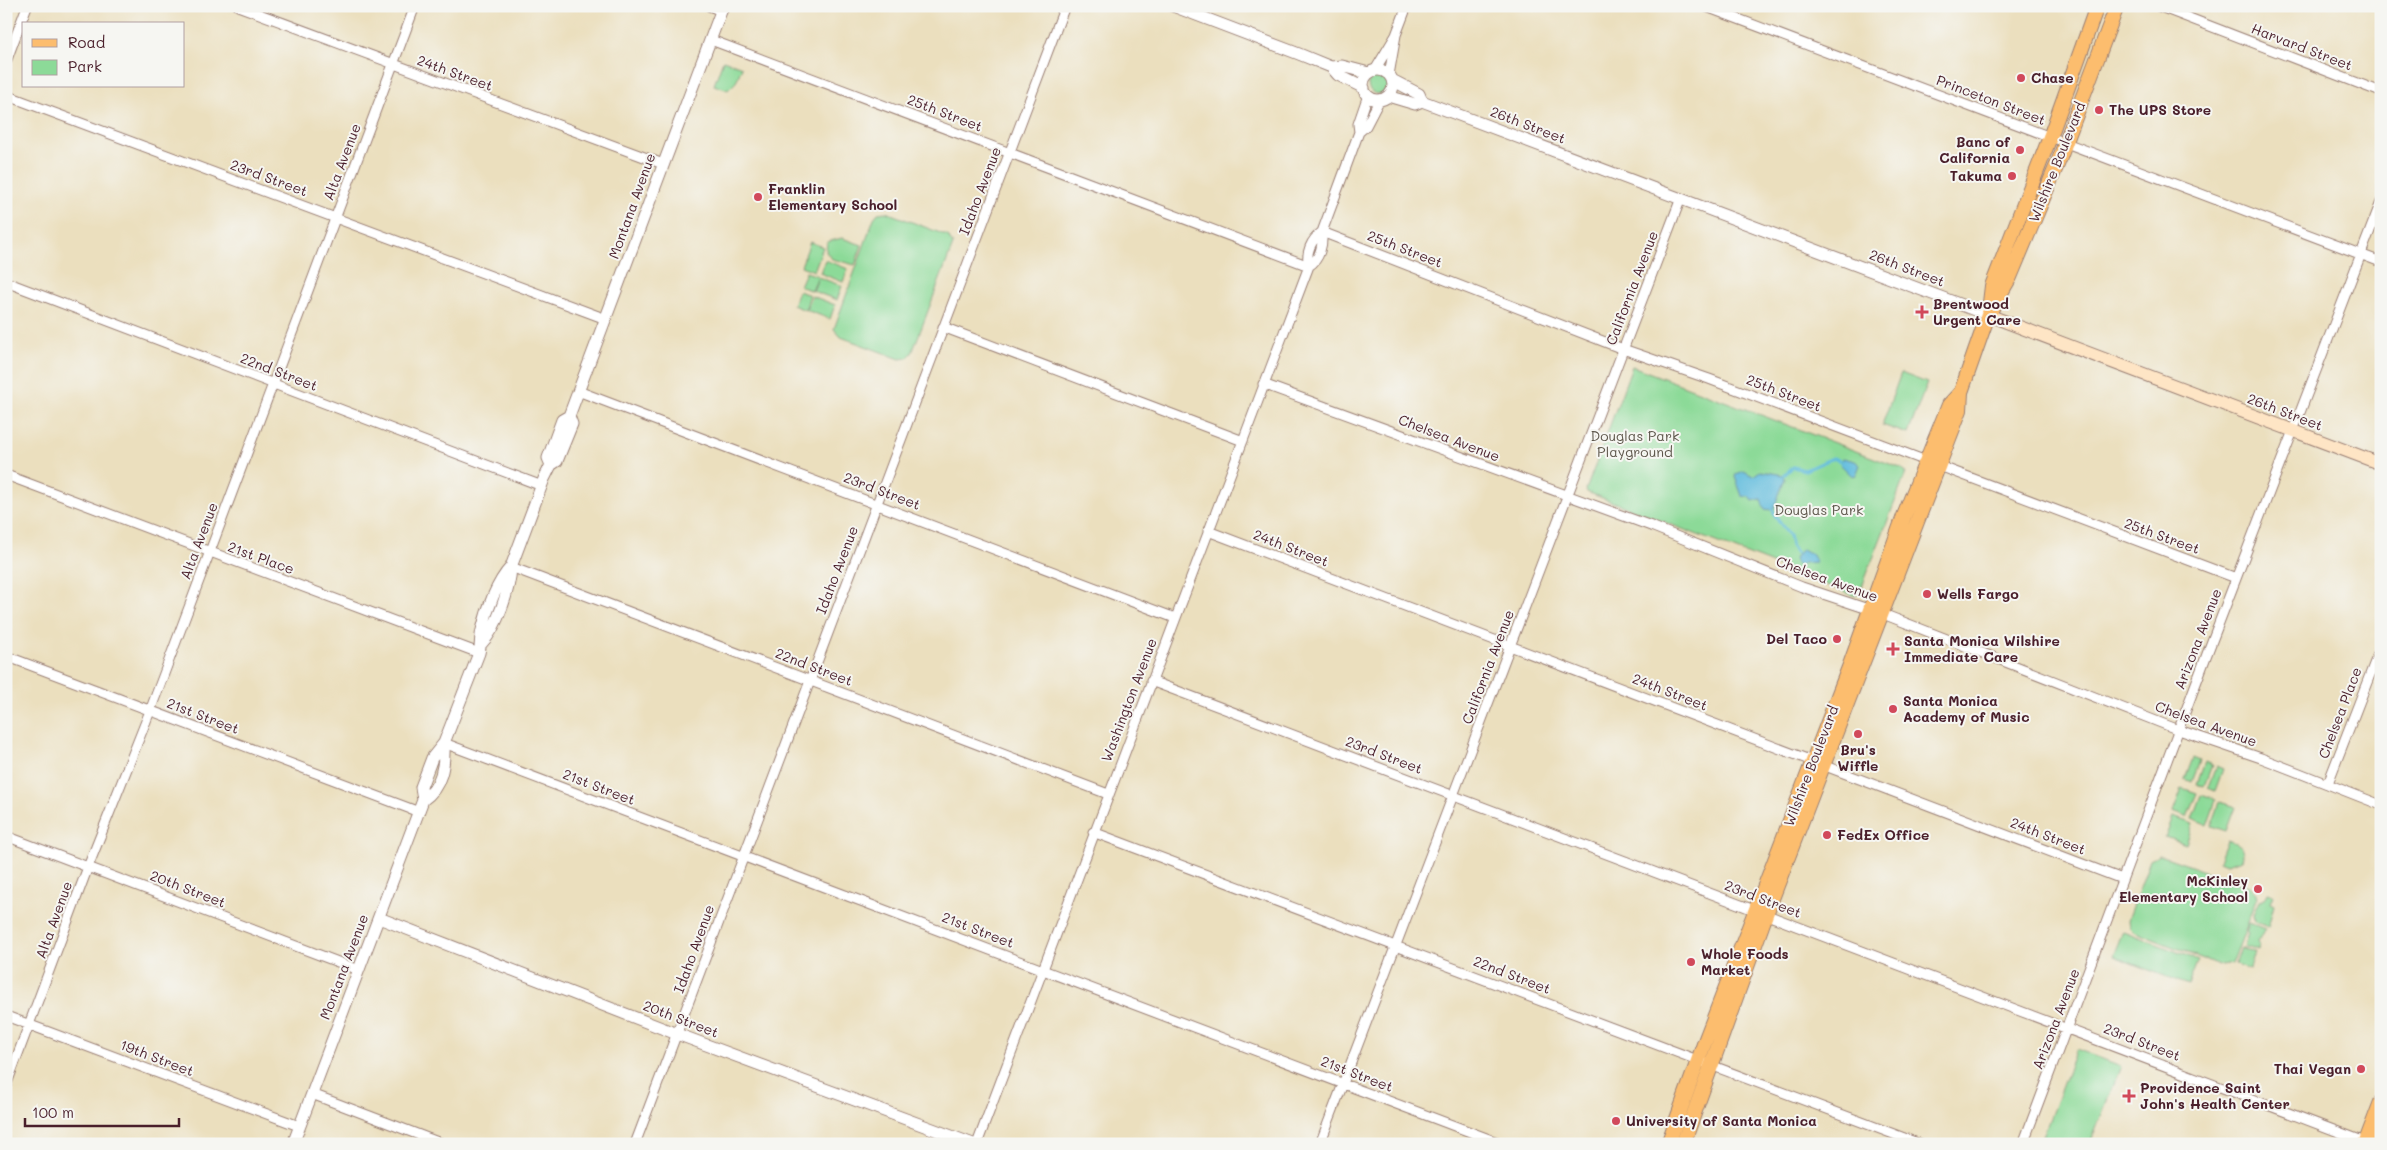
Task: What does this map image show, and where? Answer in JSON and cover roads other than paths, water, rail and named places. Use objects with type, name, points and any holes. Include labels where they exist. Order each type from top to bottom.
[{"type":"main road","name":"Wilshire Boulevard","points":[[1988,315],[1992,286],[2050,137],[2097,6]]},
{"type":"main road","name":"Wilshire Boulevard","points":[[1668,1144],[1704,1062],[1877,612],[1931,463],[1960,410],[1961,392],[1988,315],[2010,277],[2066,143],[2117,6]]},
{"type":"main road","name":"26th Street","points":[[1988,315],[2381,464]]},
{"type":"main road","name":"Wilshire Boulevard","points":[[1683,1144],[1704,1062]]},
{"type":"main road","points":[[2370,1137],[2381,1102]]},
{"type":"street","points":[[6,62],[27,6]]},
{"type":"street","name":"24th Street","points":[[238,6],[663,164]]},
{"type":"street","name":"Alta Avenue","points":[[6,1086],[88,867],[150,711],[415,6]]},
{"type":"street","points":[[709,6],[723,9]]},
{"type":"street","name":"Idaho Avenue","points":[[635,1144],[1065,6]]},
{"type":"street","points":[[1173,6],[1331,68],[1338,75],[1366,92],[1384,97],[1392,89],[1391,77],[1396,35]]},
{"type":"street","points":[[1366,92],[1365,79],[1372,72],[1396,35],[1407,6]]},
{"type":"street","name":"Princeton Street","points":[[1704,6],[2381,262]]},
{"type":"street","name":"Harvard Street","points":[[2158,6],[2381,92]]},
{"type":"street","name":"Montana Avenue","points":[[292,1144],[423,800],[421,787],[432,758],[444,743],[480,648],[481,632],[502,576],[511,567],[542,486],[551,465],[557,461],[572,424],[569,416],[578,391],[723,9]]},
{"type":"street","name":"25th Street","points":[[711,40],[1309,266]]},
{"type":"street","points":[[1331,68],[1342,66],[1372,72],[1383,71],[1391,77]]},
{"type":"street","name":"26th Street","points":[[1391,77],[1419,94],[1422,101],[1988,315]]},
{"type":"street","name":"Washington Avenue","points":[[975,1144],[1309,266],[1315,262],[1322,242],[1322,232],[1359,132],[1358,124],[1366,92]]},
{"type":"street","name":"23rd Street","points":[[6,95],[606,319]]},
{"type":"street","name":"26th Street","points":[[1384,97],[1416,104],[1422,101]]},
{"type":"street","name":"Washington Avenue","points":[[1359,132],[1366,126],[1384,97]]},
{"type":"street","name":"California Avenue","points":[[1320,1144],[1681,198]]},
{"type":"street","name":"Arizona Avenue","points":[[2023,1144],[2236,578],[2381,202]]},
{"type":"street","name":"25th Street","points":[[1322,232],[1623,349],[1709,378],[2236,578]]},
{"type":"street","name":"22nd Street","points":[[6,282],[542,486]]},
{"type":"street","points":[[943,327],[1243,441]]},
{"type":"street","name":"Chelsea Avenue","points":[[1264,384],[1567,497],[1651,526],[1802,587],[1877,612],[2179,730],[2328,783],[2381,805]]},
{"type":"street","name":"23rd Street","points":[[578,391],[877,503],[1175,618]]},
{"type":"street","name":"21st Place","points":[[6,475],[209,553],[480,648]]},
{"type":"street","name":"24th Street","points":[[1208,531],[2122,879]]},
{"type":"street","name":"22nd Street","points":[[511,567],[1108,794]]},
{"type":"street","name":"Chelsea Place","points":[[2328,783],[2378,654]]},
{"type":"street","name":"21st Street","points":[[6,656],[418,812]]},
{"type":"street","name":"23rd Street","points":[[1151,681],[2067,1028],[2370,1137]]},
{"type":"street","name":"21st Street","points":[[444,743],[1502,1144]]},
{"type":"street","name":"22nd Street","points":[[1093,832],[1920,1144]]},
{"type":"street","name":"20th Street","points":[[6,836],[359,970]]},
{"type":"street","name":"20th Street","points":[[379,918],[677,1034],[975,1144]]},
{"type":"street","name":"19th Street","points":[[6,1016],[299,1126]]},
{"type":"street","points":[[312,1094],[443,1144]]},
{"type":"water","points":[[1843,458],[1855,461],[1860,465],[1856,475],[1852,476],[1840,464]]},
{"type":"water","points":[[1744,471],[1753,476],[1760,471],[1784,475],[1785,479],[1773,510],[1764,509],[1761,499],[1753,501],[1750,497],[1742,496],[1735,477],[1736,474]]},
{"type":"water","points":[[1802,549],[1811,554],[1816,562],[1803,563],[1799,566],[1796,564],[1795,558]]},
{"type":"waterway","points":[[1784,475],[1793,467],[1805,470],[1833,458],[1840,461]]},
{"type":"waterway","points":[[1773,510],[1789,535],[1792,548],[1797,553]]},
{"type":"place","name":"Chase","points":[[2021,78]]},
{"type":"place","name":"The UPS Store","points":[[2099,110]]},
{"type":"place","name":"Banc of California","points":[[2020,150]]},
{"type":"place","name":"Takuma","points":[[2012,176]]},
{"type":"place","name":"Franklin Elementary School","points":[[758,197]]},
{"type":"place","name":"Brentwood Urgent Care","points":[[1922,312]]},
{"type":"place","name":"Wells Fargo","points":[[1927,594]]},
{"type":"place","name":"Del Taco","points":[[1837,639]]},
{"type":"place","name":"Santa Monica Wilshire Immediate Care","points":[[1893,649]]},
{"type":"place","name":"Santa Monica Academy of Music","points":[[1893,709]]},
{"type":"place","name":"Bru's Wiffle","points":[[1858,734]]},
{"type":"place","name":"FedEx Office","points":[[1827,835]]},
{"type":"place","name":"McKinley Elementary School","points":[[2258,889]]},
{"type":"place","name":"Whole Foods Market","points":[[1691,962]]},
{"type":"place","name":"Thai Vegan","points":[[2361,1069]]},
{"type":"place","name":"Providence Saint John's Health Center","points":[[2129,1096]]},
{"type":"place","name":"University of Santa Monica","points":[[1616,1121]]},
{"type":"park label","name":"Douglas Park Playground","points":[[1635,444]]},
{"type":"park label","name":"Douglas Park","points":[[1819,510]]}]
